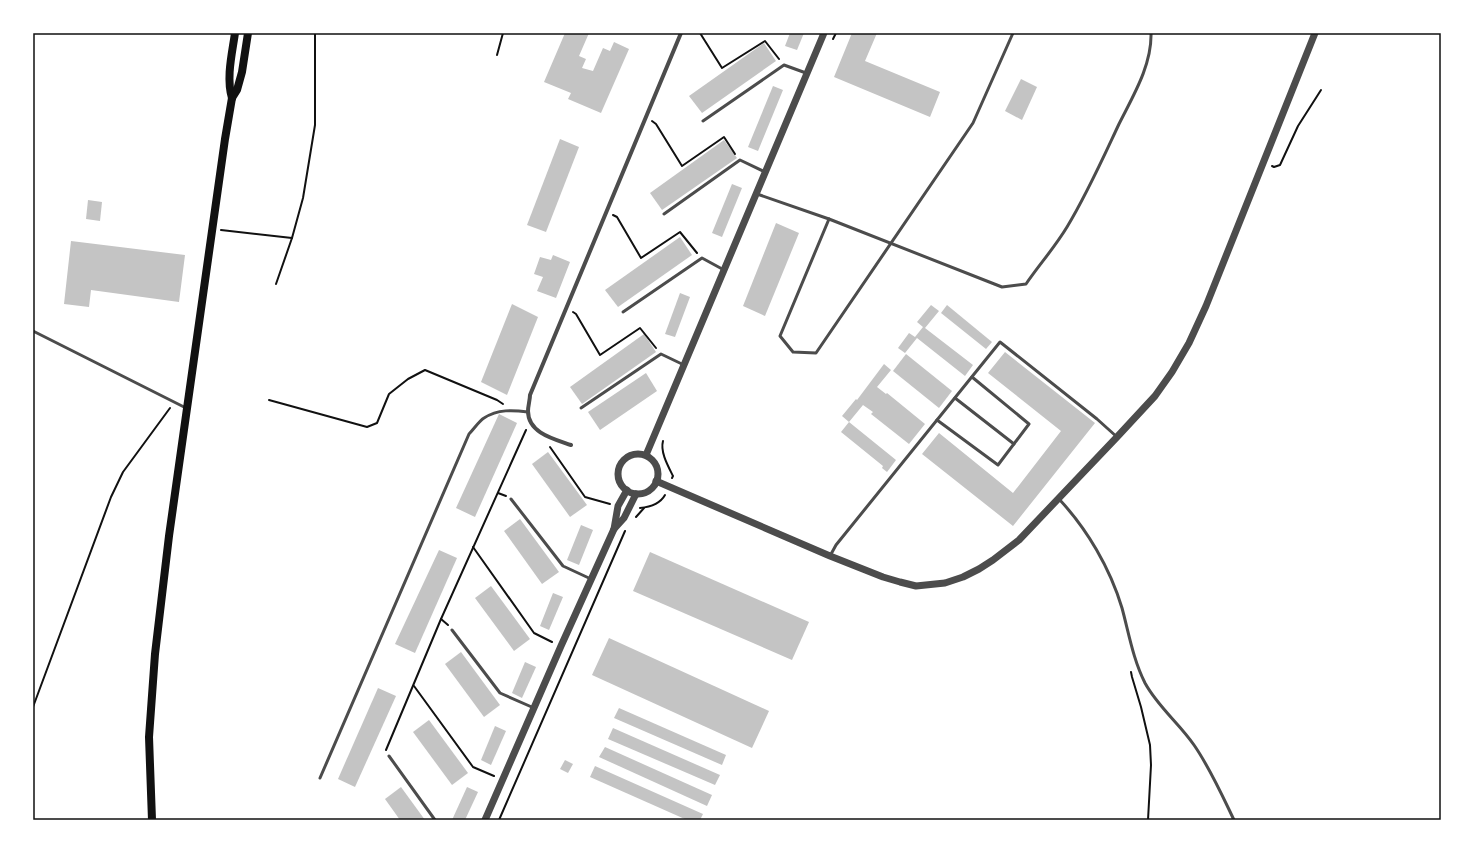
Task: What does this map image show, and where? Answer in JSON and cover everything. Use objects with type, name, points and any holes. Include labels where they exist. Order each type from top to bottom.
[{"type":"main road","points":[[152,820],[149,737],[155,654],[169,536],[232,98],[230,90],[230,70],[235,33]]},
{"type":"main road","points":[[232,98],[237,90],[242,72],[248,33]]},
{"type":"street","points":[[570,446],[541,434],[530,421],[528,412],[530,395],[681,33]]},
{"type":"street","points":[[646,455],[824,33]]},
{"type":"street","points":[[656,481],[830,556],[900,582],[916,586],[945,583],[963,577],[993,560],[1019,540],[1155,396],[1172,372],[1189,343],[1225,262],[1315,33]]},
{"type":"street","points":[[640,454],[646,455],[655,464],[658,472],[656,481],[648,491],[642,493],[636,494],[627,490],[619,481],[618,476],[620,464],[628,456],[640,454]]},
{"type":"street","points":[[485,820],[560,646],[614,529],[618,506],[627,490]]},
{"type":"street","points":[[614,529],[624,518],[636,494]]},
{"type":"lane","points":[[829,220],[780,336],[793,352],[816,353],[973,123],[1013,33]]},
{"type":"lane","points":[[757,194],[890,243],[1002,287],[1026,284],[1066,228],[1092,180],[1133,96],[1147,63],[1151,43],[1151,33]]},
{"type":"lane","points":[[703,121],[784,65],[807,74]]},
{"type":"lane","points":[[664,214],[740,160],[766,172]]},
{"type":"lane","points":[[623,312],[702,258],[724,270]]},
{"type":"lane","points":[[33,331],[188,409]]},
{"type":"lane","points":[[830,556],[836,545],[1000,342],[1097,419],[1117,437]]},
{"type":"lane","points":[[581,408],[661,354],[684,365]]},
{"type":"lane","points":[[937,420],[998,466],[1029,424],[972,377]]},
{"type":"lane","points":[[955,398],[1014,444]]},
{"type":"lane","points":[[320,778],[469,434],[484,418],[504,410],[528,412]]},
{"type":"lane","points":[[1058,498],[1086,532],[1103,564],[1118,598],[1132,654],[1149,689],[1160,706],[1178,725],[1202,756],[1234,820]]},
{"type":"lane","points":[[511,499],[563,566],[592,579]]},
{"type":"lane","points":[[452,630],[500,693],[534,708]]},
{"type":"lane","points":[[389,756],[434,820]]},
{"type":"path","points":[[276,284],[292,238],[303,198],[315,125],[315,33]]},
{"type":"path","points":[[497,55],[503,33]]},
{"type":"path","points":[[700,33],[722,68],[765,41],[784,65]]},
{"type":"path","points":[[1263,163],[1274,167],[1280,165],[1298,126],[1321,90]]},
{"type":"path","points":[[645,118],[656,124],[682,166],[724,137],[740,160]]},
{"type":"path","points":[[607,211],[617,217],[641,258],[680,232],[702,258]]},
{"type":"path","points":[[213,229],[292,238]]},
{"type":"path","points":[[567,308],[576,314],[600,355],[640,328],[661,354]]},
{"type":"path","points":[[269,400],[368,427],[377,423],[389,394],[408,379],[425,370],[497,400],[513,410]]},
{"type":"path","points":[[33,707],[111,497],[122,472],[174,402]]},
{"type":"path","points":[[389,756],[383,756],[473,547],[530,421]]},
{"type":"path","points":[[541,434],[585,497],[618,506]]},
{"type":"path","points":[[629,509],[655,505],[661,501],[669,486],[673,476],[667,464],[662,445],[664,439]]},
{"type":"path","points":[[634,518],[645,507]]},
{"type":"path","points":[[499,820],[626,531]]},
{"type":"path","points":[[473,547],[534,633],[560,646]]},
{"type":"path","points":[[1131,671],[1150,745],[1151,765],[1148,820]]},
{"type":"path","points":[[413,686],[472,767],[503,779]]},
{"type":"building","points":[[565,33],[589,33],[579,56],[586,59],[582,68],[593,71],[603,48],[610,51],[614,42],[629,49],[601,113],[568,99],[571,93],[544,82]]},
{"type":"building","points":[[790,33],[804,33],[797,50],[785,46]]},
{"type":"building","points":[[852,33],[877,33],[865,61],[940,92],[930,117],[834,77]]},
{"type":"building","points":[[764,43],[776,61],[702,113],[689,96]]},
{"type":"building","points":[[1021,79],[1037,87],[1022,120],[1005,111]]},
{"type":"building","points":[[773,86],[783,90],[758,151],[748,147]]},
{"type":"building","points":[[560,139],[579,147],[546,232],[527,225]]},
{"type":"building","points":[[724,140],[737,158],[662,210],[650,193]]},
{"type":"building","points":[[732,184],[742,188],[722,237],[712,233]]},
{"type":"building","points":[[88,200],[102,202],[100,221],[86,219]]},
{"type":"building","points":[[776,223],[799,233],[765,316],[743,306]]},
{"type":"building","points":[[680,237],[692,255],[618,307],[605,290]]},
{"type":"building","points":[[71,241],[185,255],[179,302],[91,290],[89,307],[64,304]]},
{"type":"building","points":[[553,255],[570,262],[556,298],[537,291],[543,277],[534,274],[540,257],[551,260]]},
{"type":"building","points":[[680,293],[690,297],[675,337],[665,334]]},
{"type":"building","points":[[512,304],[538,317],[507,395],[481,382]]},
{"type":"building","points":[[931,305],[939,311],[925,328],[973,365],[965,376],[917,338],[905,353],[898,348],[909,333],[915,337],[923,327],[917,322]]},
{"type":"building","points":[[947,305],[992,342],[986,349],[941,313]]},
{"type":"building","points":[[644,334],[656,352],[582,404],[570,387]]},
{"type":"building","points":[[1005,352],[1095,423],[1013,526],[922,454],[939,433],[1013,493],[1061,431],[988,373]]},
{"type":"building","points":[[906,354],[952,391],[939,408],[893,371]]},
{"type":"building","points":[[884,364],[891,370],[877,387],[886,394],[887,393],[925,424],[909,444],[871,414],[873,412],[863,405],[849,422],[842,416],[856,399],[857,400]]},
{"type":"building","points":[[646,373],[657,391],[600,430],[588,412]]},
{"type":"building","points":[[499,414],[517,423],[475,517],[456,508]]},
{"type":"building","points":[[849,422],[896,460],[887,472],[882,468],[883,466],[841,432]]},
{"type":"building","points":[[548,452],[587,505],[570,517],[532,464]]},
{"type":"building","points":[[520,519],[559,572],[542,584],[504,531]]},
{"type":"building","points":[[581,525],[593,530],[579,565],[567,560]]},
{"type":"building","points":[[439,550],[457,558],[415,653],[395,644]]},
{"type":"building","points":[[650,552],[809,622],[792,660],[633,591]]},
{"type":"building","points":[[491,586],[530,639],[514,651],[475,598]]},
{"type":"building","points":[[553,593],[563,597],[549,630],[540,626]]},
{"type":"building","points":[[609,638],[769,711],[752,748],[592,675]]},
{"type":"building","points":[[461,652],[500,705],[484,717],[445,664]]},
{"type":"building","points":[[525,662],[536,667],[522,698],[512,693]]},
{"type":"building","points":[[378,688],[396,696],[355,787],[338,779]]},
{"type":"building","points":[[619,708],[726,755],[722,765],[614,718]]},
{"type":"building","points":[[429,720],[468,773],[452,785],[413,732]]},
{"type":"building","points":[[495,726],[506,731],[491,765],[481,760]]},
{"type":"building","points":[[613,728],[720,775],[715,785],[608,739]]},
{"type":"building","points":[[605,747],[712,795],[707,806],[599,757]]},
{"type":"building","points":[[565,760],[573,764],[568,773],[560,769]]},
{"type":"building","points":[[595,766],[703,814],[700,820],[687,820],[590,777]]},
{"type":"building","points":[[401,787],[425,820],[400,820],[385,799]]},
{"type":"building","points":[[467,787],[478,792],[465,820],[452,820]]}]
